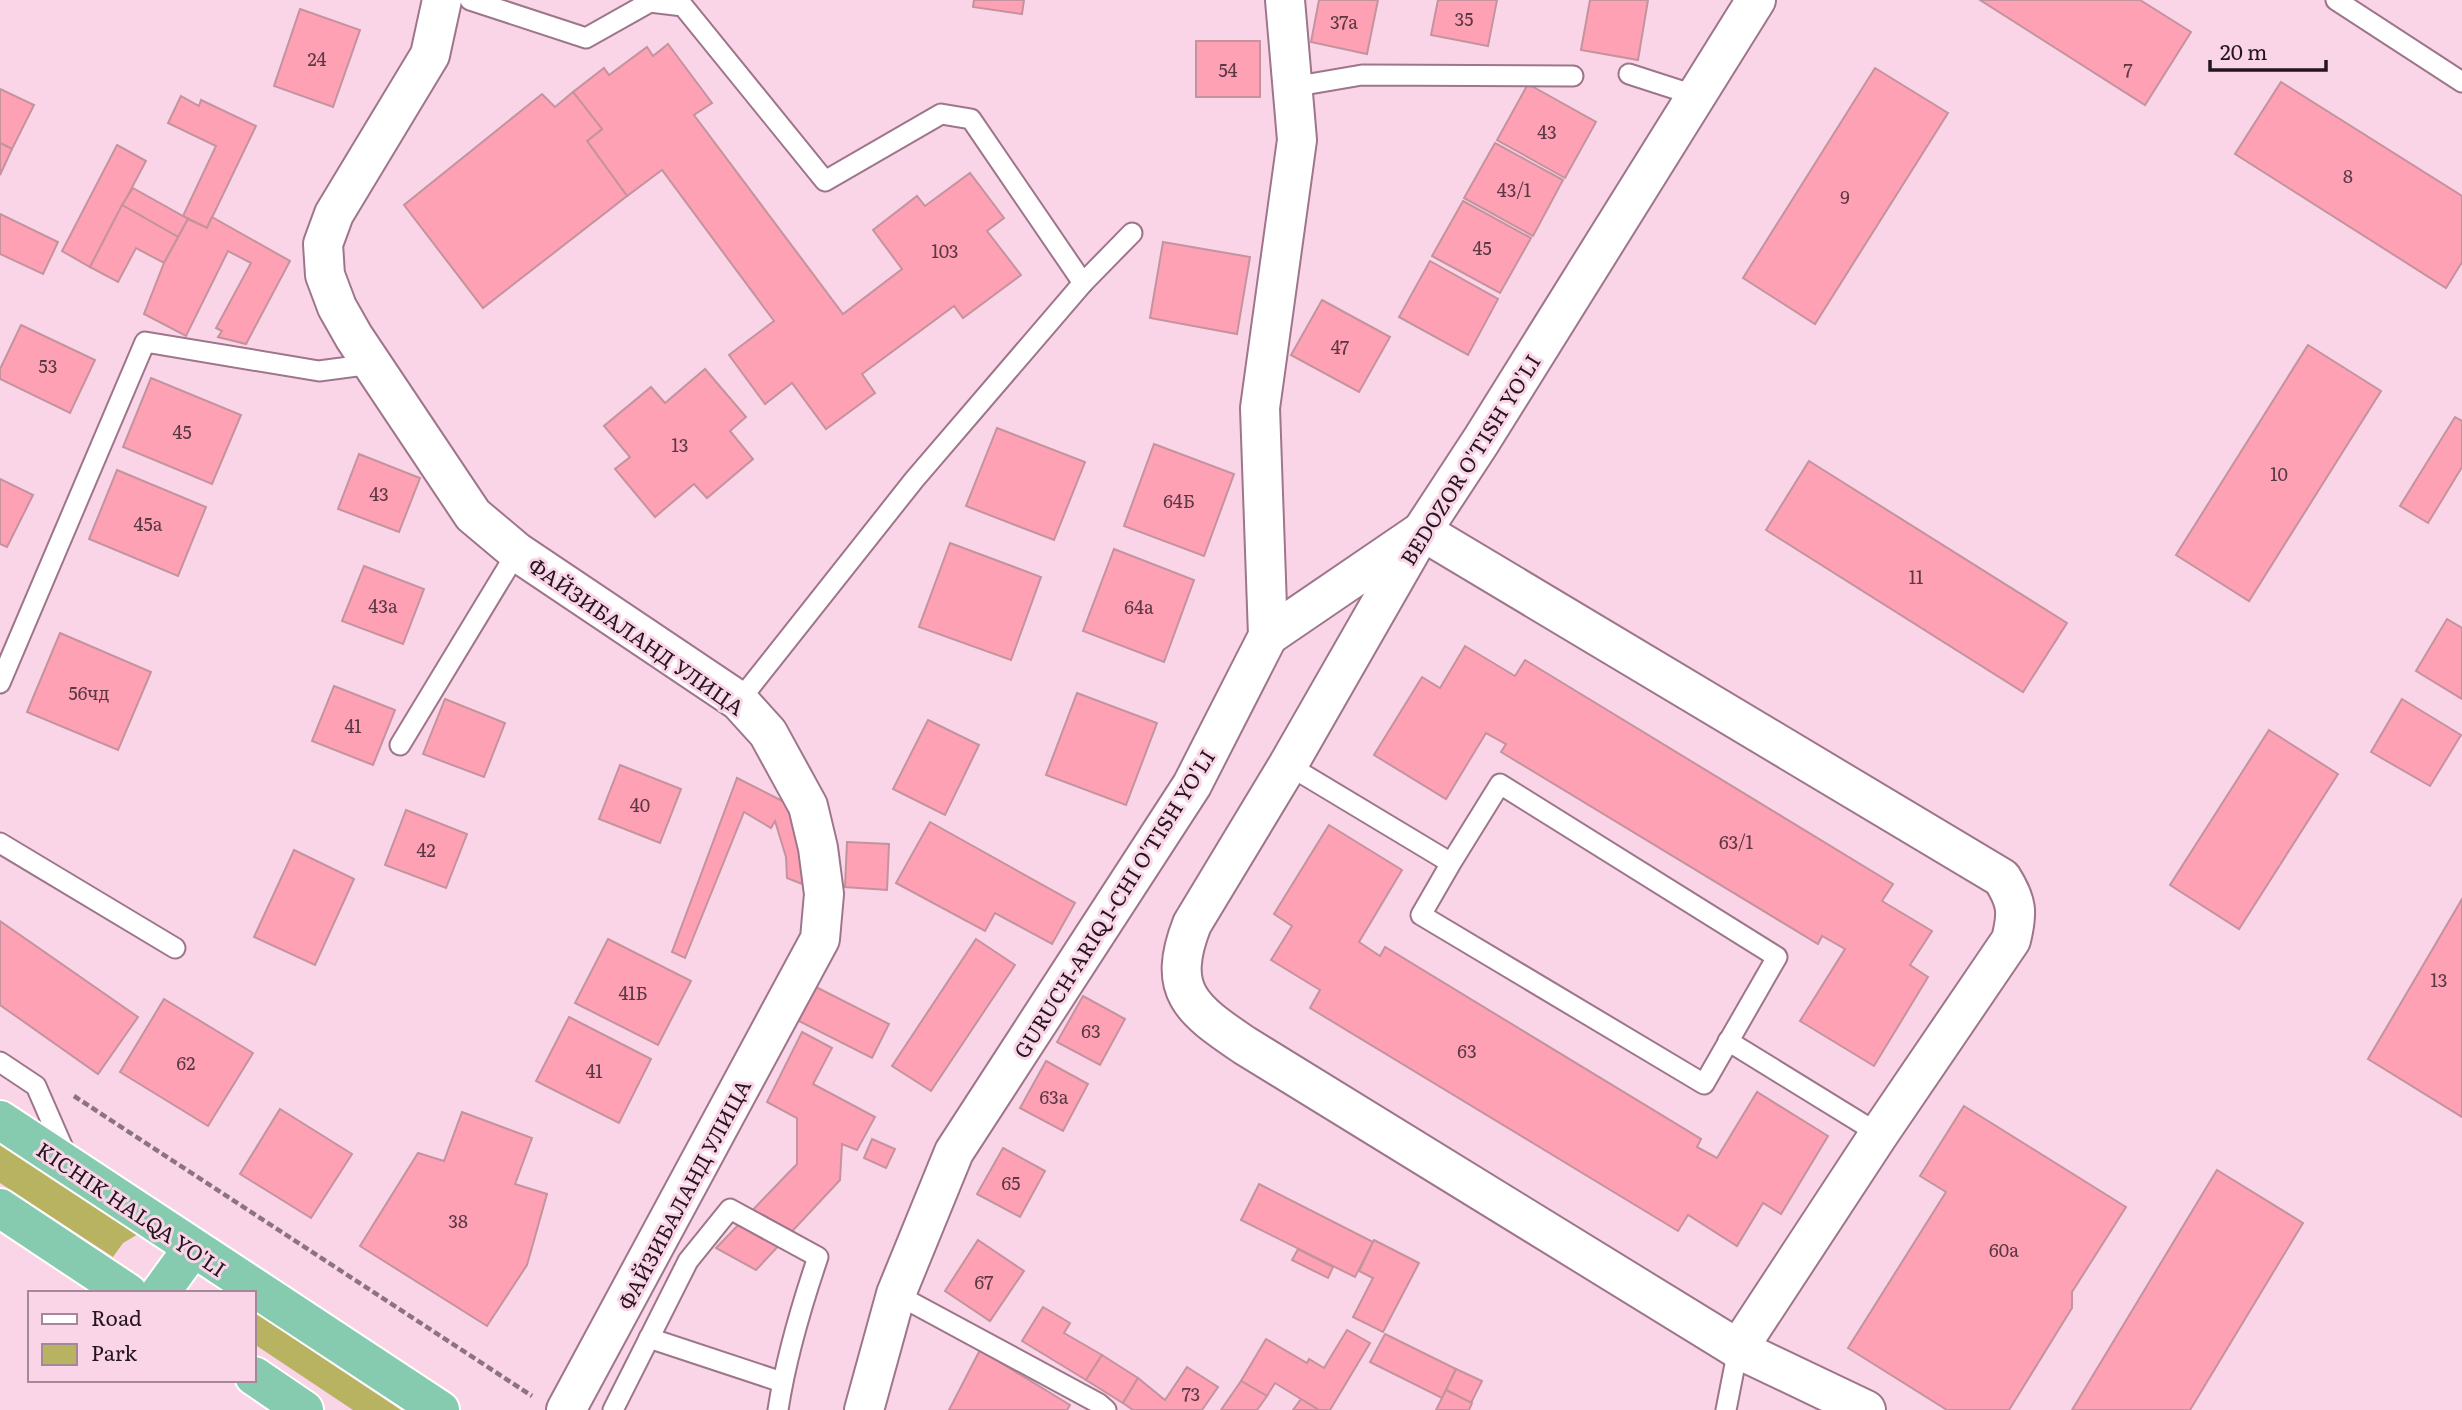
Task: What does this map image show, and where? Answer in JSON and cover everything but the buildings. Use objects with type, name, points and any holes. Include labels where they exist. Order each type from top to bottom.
[{"type":"highway","name":"KICHIK HALQA YO'LI","points":[[0,1120],[440,1410]]},
{"type":"highway","points":[[0,1208],[125,1291]]},
{"type":"highway","points":[[161,1291],[192,1249]]},
{"type":"highway","points":[[256,1377],[304,1410]]},
{"type":"street","name":"ФАЙЗИБАЛАНД УЛИЦА","points":[[442,0],[430,55],[334,214],[323,244],[325,275],[337,307],[473,515],[517,552],[739,701],[768,733],[808,806],[818,848],[824,894],[820,939],[554,1406]]},
{"type":"street","name":"GURUCH-ARIQ 1-CHI O'TISH YO'LI","points":[[864,1410],[896,1294],[954,1152],[1192,785],[1268,636],[1260,408],[1297,140],[1285,0]]},
{"type":"street","name":"BEDOZOR O'TISH YO'LI","points":[[1756,0],[1481,442],[1422,531],[1288,765],[1192,924],[1185,940],[1180,972],[1185,991],[1195,1007],[1210,1022],[1244,1045],[1738,1349],[1866,1410]]},
{"type":"street","points":[[1268,636],[1422,531],[2002,878],[2014,898],[2017,918],[2011,940],[1738,1349]]},
{"type":"lane","points":[[470,0],[586,38],[650,2],[683,6],[825,181],[941,114],[971,119],[1083,283]]},
{"type":"lane","points":[[2336,0],[2462,82]]},
{"type":"lane","points":[[1629,74],[1697,96]]},
{"type":"lane","points":[[1292,87],[1362,75],[1573,76]]},
{"type":"lane","points":[[739,701],[914,480],[1083,283],[1132,233]]},
{"type":"lane","points":[[0,683],[145,342],[319,371],[372,364]]},
{"type":"lane","points":[[400,746],[517,552]]},
{"type":"lane","points":[[1288,765],[1451,863]]},
{"type":"lane","points":[[1500,785],[1777,957],[1704,1084],[1421,915],[1451,863],[1500,785]]},
{"type":"lane","points":[[0,843],[175,948]]},
{"type":"lane","points":[[1728,1041],[1879,1134]]},
{"type":"lane","points":[[0,1062],[36,1086],[71,1167]]},
{"type":"lane","points":[[613,1410],[688,1261],[730,1209],[818,1257],[799,1313],[778,1410]]},
{"type":"lane","points":[[896,1294],[1106,1410]]},
{"type":"lane","points":[[649,1338],[782,1382]]},
{"type":"lane","points":[[1726,1410],[1738,1349]]},
{"type":"path","points":[[69,1093],[554,1406]]},
{"type":"green space","points":[[0,1141],[140,1233],[123,1243],[113,1257],[0,1183]]},
{"type":"green space","points":[[256,1313],[401,1410],[353,1410],[256,1345]]}]
